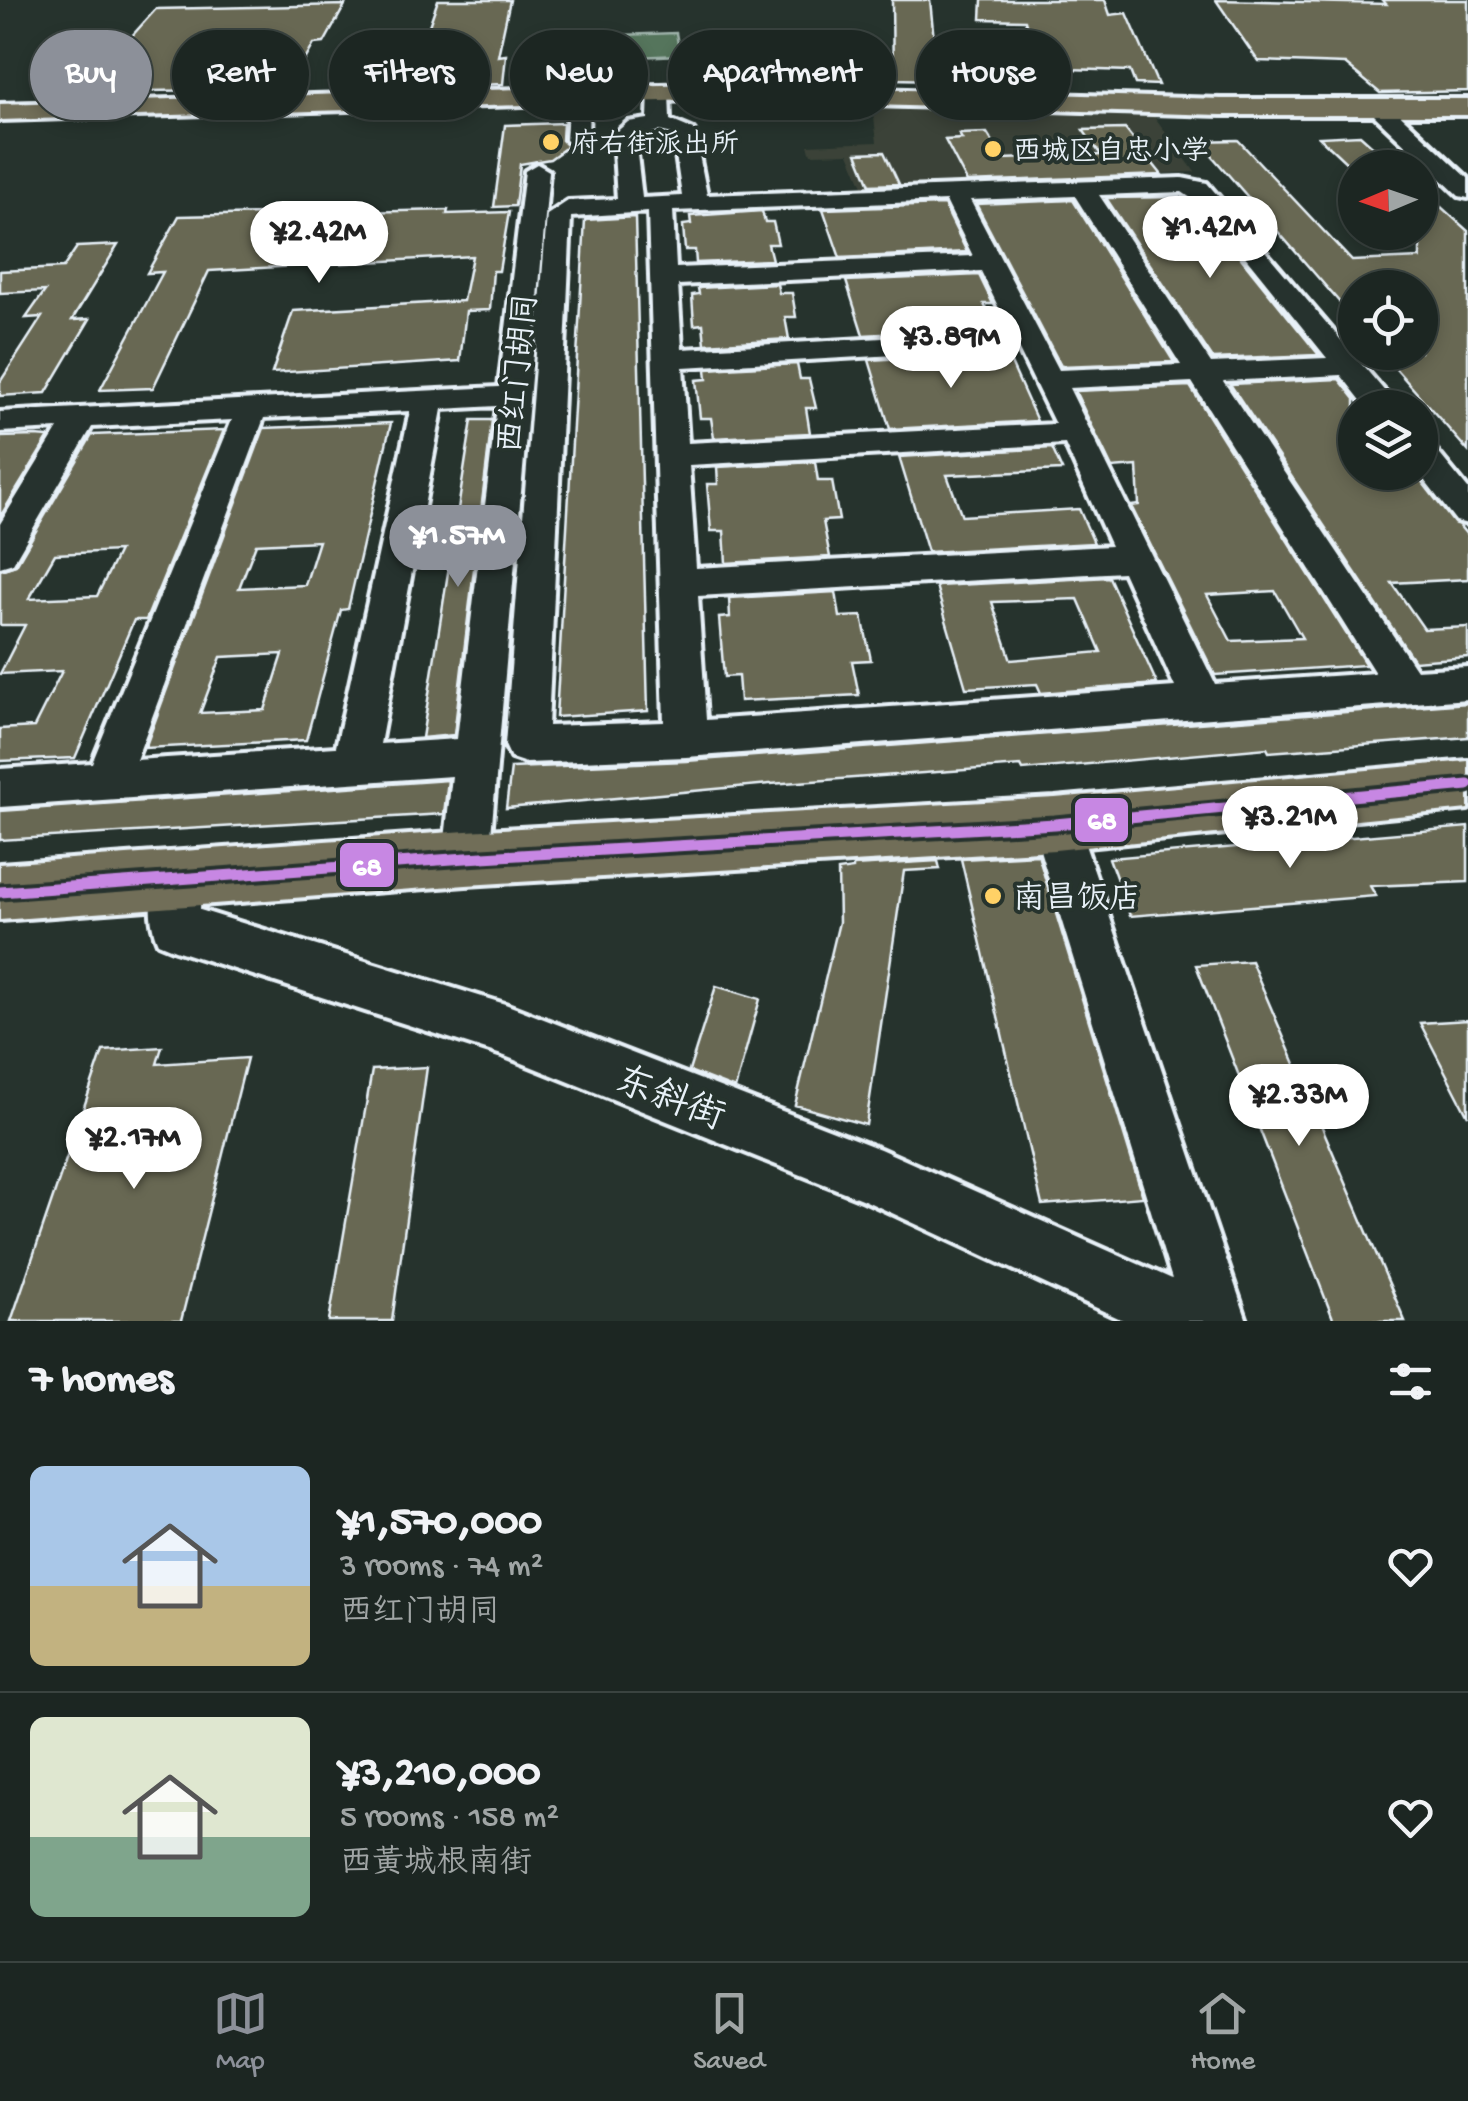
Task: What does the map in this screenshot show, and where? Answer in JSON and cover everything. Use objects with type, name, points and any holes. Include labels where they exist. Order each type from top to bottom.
[{"type":"main road","points":[[648,93],[1382,110],[1468,107]]},
{"type":"main road","points":[[0,112],[510,97]]},
{"type":"main road","points":[[0,892],[466,858],[1055,824],[1468,786]]},
{"type":"street","points":[[659,93],[659,124]]},
{"type":"street","points":[[1382,110],[1468,191]]},
{"type":"street","points":[[577,140],[578,120]]},
{"type":"street","points":[[686,739],[664,277],[624,135],[636,128],[659,124],[683,130],[696,204]]},
{"type":"street","name":"西红门胡同","points":[[466,858],[480,756],[512,396],[537,170]]},
{"type":"street","points":[[1338,351],[1216,204],[1198,188],[568,208],[559,215],[526,745],[686,739],[1468,683]]},
{"type":"street","points":[[1083,189],[1405,687]]},
{"type":"street","points":[[955,194],[1076,433],[1203,702]]},
{"type":"street","points":[[664,277],[990,262]]},
{"type":"street","points":[[668,358],[1028,339]]},
{"type":"street","points":[[1050,380],[1338,367]]},
{"type":"street","points":[[1353,370],[1369,390]]},
{"type":"street","points":[[0,422],[512,396]]},
{"type":"street","points":[[354,765],[428,402]]},
{"type":"street","points":[[107,779],[251,410]]},
{"type":"street","points":[[0,554],[81,418]]},
{"type":"street","points":[[672,456],[1076,433]]},
{"type":"street","points":[[1438,475],[1468,512]]},
{"type":"street","points":[[676,583],[1134,558]]},
{"type":"street","points":[[0,788],[480,756]]},
{"type":"street","points":[[1055,824],[1216,1321]]},
{"type":"street","name":"东斜街","points":[[177,880],[175,926],[505,1030],[880,1178],[1195,1321]]},
{"type":"shaded area","name":"西城区自忠小学","points":[[896,103],[916,104],[916,120],[1071,120],[1071,109],[1151,112],[1195,172],[864,188],[849,153],[811,154],[808,145],[877,142],[874,120],[896,120]]},
{"type":"green space","points":[[668,33],[668,56],[648,56],[648,34]]},
{"type":"building","points":[[438,0],[510,0],[498,56],[506,55],[503,84],[490,84],[490,30],[428,30]]},
{"type":"building","points":[[892,0],[930,0],[933,30],[916,30],[916,80],[896,79],[896,30],[892,30]]},
{"type":"building","points":[[982,0],[1105,0],[1110,15],[1127,13],[1158,85],[1135,84],[1130,71],[1071,69],[1071,30],[1028,30],[1025,20],[981,19]]},
{"type":"building","points":[[1216,0],[1386,4],[1382,0],[1468,0],[1468,91],[1380,93],[1345,64],[1258,61]]},
{"type":"building","points":[[345,5],[324,43],[314,44],[309,53],[309,30],[172,30],[172,91],[152,91],[152,30],[137,30],[156,9]]},
{"type":"building","points":[[563,123],[562,140],[568,146],[550,159],[520,164],[515,206],[494,207],[505,125]]},
{"type":"building","points":[[1125,129],[1162,175],[967,182],[945,140],[962,139],[959,134],[987,133],[1003,159],[1101,155],[1083,130]]},
{"type":"building","points":[[1360,135],[1377,150],[1338,150],[1338,155],[1319,137]]},
{"type":"building","points":[[1238,140],[1352,261],[1420,258],[1420,250],[1438,250],[1438,204],[1468,231],[1468,451],[1438,417],[1438,390],[1414,390],[1397,370],[1438,370],[1438,270],[1338,270],[1338,300],[1199,141]]},
{"type":"building","points":[[884,152],[899,184],[870,185],[857,153]]},
{"type":"building","points":[[1180,197],[1204,212],[1319,355],[1213,359],[1106,198]]},
{"type":"building","points":[[1073,200],[1174,362],[1061,366],[976,204]]},
{"type":"building","points":[[944,205],[967,252],[840,258],[823,209]]},
{"type":"building","points":[[448,210],[447,214],[509,212],[499,271],[493,271],[490,310],[466,311],[460,361],[272,373],[293,311],[463,301],[472,256],[209,271],[153,388],[100,390],[163,272],[147,273],[179,216]]},
{"type":"building","points":[[762,211],[765,222],[773,222],[778,244],[768,244],[772,260],[696,263],[695,250],[685,250],[683,225],[691,224],[690,216]]},
{"type":"building","points":[[635,217],[648,711],[556,717],[585,220]]},
{"type":"building","points":[[118,245],[72,320],[90,319],[46,393],[0,396],[0,382],[42,317],[26,318],[45,291],[0,293],[0,271],[63,268],[77,247]]},
{"type":"building","points":[[979,275],[993,304],[984,304],[995,328],[863,335],[846,281]]},
{"type":"building","points":[[777,284],[779,293],[792,293],[796,317],[785,317],[789,339],[705,344],[703,324],[694,325],[692,295],[699,294],[698,288]]},
{"type":"building","points":[[1006,352],[1037,421],[890,429],[869,360]]},
{"type":"building","points":[[797,364],[800,379],[809,379],[816,408],[806,408],[810,433],[714,438],[711,418],[700,418],[696,380],[707,379],[706,369]]},
{"type":"building","points":[[1339,379],[1348,390],[1338,390],[1338,490],[1429,490],[1468,536],[1468,579],[1392,583],[1424,629],[1468,627],[1468,657],[1414,661],[1230,384]]},
{"type":"building","points":[[1190,386],[1366,665],[1215,675],[1131,506],[1139,505],[1137,466],[1112,468],[1075,391]],"holes":[[[1275,591],[1302,638],[1231,641],[1207,595]]]},
{"type":"building","points":[[472,420],[492,420],[454,735],[422,738]]},
{"type":"building","points":[[391,423],[348,609],[341,610],[306,740],[145,748],[264,428]],"holes":[[[319,541],[305,585],[239,588],[256,544]],[[283,654],[265,710],[200,713],[221,657]]]},
{"type":"building","points":[[224,430],[146,620],[134,620],[75,758],[0,761],[0,729],[34,727],[62,671],[0,674],[25,625],[0,625],[0,570],[16,565],[92,435]],"holes":[[[119,551],[97,596],[29,599],[55,554]]]},
{"type":"building","points":[[0,437],[49,437],[0,517]]},
{"type":"building","points":[[1052,448],[1062,470],[947,475],[962,516],[1079,509],[1094,543],[928,552],[899,457]]},
{"type":"building","points":[[815,462],[818,481],[832,481],[839,520],[823,521],[830,557],[726,563],[724,531],[711,531],[707,484],[718,484],[717,467]]},
{"type":"building","points":[[1109,577],[1157,684],[1041,693],[1037,684],[966,688],[936,586]],"holes":[[[1078,599],[1101,652],[1011,660],[992,602]]]},
{"type":"building","points":[[836,592],[840,617],[862,616],[871,660],[852,661],[859,695],[740,701],[738,676],[724,677],[719,618],[730,617],[729,598]]},
{"type":"building","points":[[1468,703],[1468,737],[1269,752],[1267,748],[1023,770],[1021,766],[770,784],[506,808],[511,768],[686,761]]},
{"type":"building","points":[[448,780],[444,814],[0,840],[0,811]]},
{"type":"building","points":[[1468,827],[1468,882],[1370,886],[1376,896],[1130,916],[1109,858]]},
{"type":"building","points":[[1038,855],[1143,1197],[1042,1205],[961,859]]},
{"type":"building","points":[[938,861],[940,869],[904,871],[866,1125],[795,1105],[839,922],[838,871],[853,866]]},
{"type":"building","points":[[1251,961],[1405,1321],[1334,1321],[1196,965]]},
{"type":"building","points":[[716,986],[760,999],[735,1089],[689,1071]]},
{"type":"building","points":[[1468,1020],[1468,1116],[1420,1023]]},
{"type":"building","points":[[162,1047],[157,1064],[247,1058],[181,1321],[11,1321],[103,1051]]},
{"type":"building","points":[[427,1067],[392,1321],[329,1321],[372,1070]]},
{"type":"transit line","name":"68","points":[[0,892],[466,858],[1055,824],[1468,785]]},
{"type":"place","name":"府右街派出所","points":[[551,142]]},
{"type":"place","name":"西城区自忠小学","points":[[993,149]]},
{"type":"place","name":"南昌饭店","points":[[993,896]]}]
